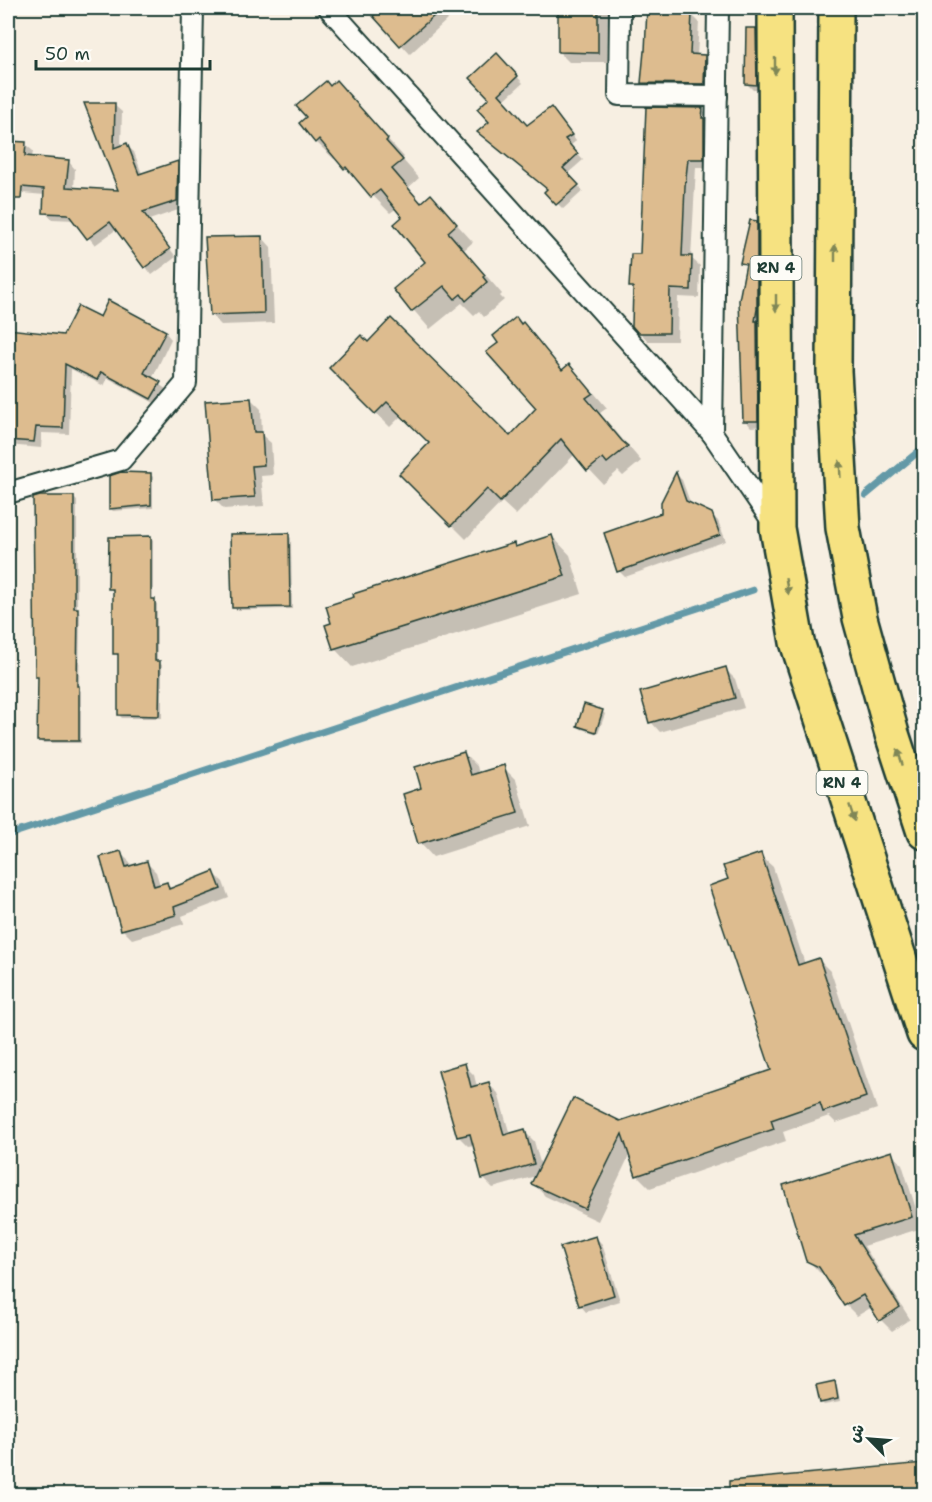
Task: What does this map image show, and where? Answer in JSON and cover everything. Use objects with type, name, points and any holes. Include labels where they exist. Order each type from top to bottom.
[{"type":"highway","name":"RN 4","points":[[775,8],[777,528],[797,642],[924,1034]]},
{"type":"highway","points":[[836,8],[834,370],[843,528],[860,618],[892,734],[924,832]]},
{"type":"street","points":[[8,493],[121,460],[186,383],[193,8]]},
{"type":"street","points":[[329,8],[712,433],[777,528]]},
{"type":"street","points":[[620,8],[619,95],[717,96]]},
{"type":"street","points":[[712,433],[718,8]]},
{"type":"building","points":[[383,8],[443,8],[400,46],[373,16]]},
{"type":"building","points":[[558,8],[598,8],[598,53],[558,52]]},
{"type":"building","points":[[647,8],[685,8],[684,12],[692,13],[690,54],[705,55],[704,84],[641,83]]},
{"type":"building","points":[[746,28],[756,28],[757,85],[745,84]]},
{"type":"building","points":[[497,53],[518,76],[499,94],[527,125],[551,107],[572,135],[565,139],[578,154],[563,168],[579,185],[556,205],[544,192],[547,189],[477,132],[489,122],[477,109],[489,98],[470,78]]},
{"type":"building","points":[[336,80],[388,139],[386,141],[403,160],[392,169],[421,203],[431,194],[457,224],[448,232],[485,275],[483,277],[487,282],[466,301],[461,294],[455,299],[444,286],[411,312],[393,289],[425,262],[394,224],[402,217],[380,190],[371,197],[319,139],[315,143],[299,123],[306,117],[296,106],[326,81],[330,86]]},
{"type":"building","points":[[84,103],[115,103],[114,148],[127,143],[139,174],[178,161],[177,201],[143,212],[170,249],[144,268],[110,222],[87,239],[68,214],[43,213],[44,189],[22,187],[21,199],[8,199],[8,141],[26,142],[25,156],[69,160],[66,187],[118,190]]},
{"type":"building","points":[[646,107],[703,108],[704,159],[688,159],[685,186],[682,256],[692,256],[691,290],[670,289],[669,333],[638,333],[632,326],[633,287],[629,287],[631,254],[640,254]]},
{"type":"building","points":[[750,220],[757,221],[755,321],[757,321],[758,421],[743,421],[739,300],[746,264],[740,263]]},
{"type":"building","points":[[262,236],[264,313],[210,315],[205,237]]},
{"type":"building","points":[[108,300],[166,331],[144,373],[161,382],[151,399],[101,372],[97,380],[65,364],[63,428],[36,427],[34,442],[8,440],[8,396],[11,396],[15,361],[8,360],[8,329],[63,335],[78,306],[100,317]]},
{"type":"building","points":[[516,317],[521,324],[523,322],[562,370],[569,364],[593,393],[586,398],[628,446],[607,463],[603,458],[587,471],[561,439],[500,502],[487,489],[451,526],[399,474],[429,443],[387,402],[375,414],[329,368],[361,335],[368,342],[391,318],[510,436],[536,408],[486,352],[498,343],[493,336]]},
{"type":"building","points":[[251,398],[254,432],[262,432],[264,465],[252,466],[255,497],[213,500],[205,401]]},
{"type":"building","points":[[121,472],[151,473],[151,505],[109,509],[109,476]]},
{"type":"building","points":[[676,472],[686,501],[712,513],[720,535],[617,572],[604,533],[661,513],[661,502]]},
{"type":"building","points":[[74,496],[74,608],[78,608],[79,741],[37,741],[38,677],[35,677],[33,498]]},
{"type":"building","points":[[289,533],[290,607],[232,608],[230,534]]},
{"type":"building","points":[[552,535],[565,576],[333,649],[325,625],[331,623],[326,606],[354,597],[353,594],[472,556],[514,543],[515,547]]},
{"type":"building","points":[[151,536],[151,599],[155,599],[155,661],[160,661],[159,716],[118,715],[118,654],[113,654],[113,589],[108,589],[109,537]]},
{"type":"building","points":[[726,667],[735,698],[649,723],[640,692]]},
{"type":"building","points":[[584,704],[603,710],[596,732],[577,726]]},
{"type":"building","points":[[464,752],[471,775],[504,765],[518,813],[418,844],[403,794],[421,788],[415,767]]},
{"type":"building","points":[[121,851],[126,867],[147,861],[154,886],[167,882],[169,889],[214,871],[221,889],[174,907],[176,915],[121,930],[100,857]]},
{"type":"building","points":[[761,853],[798,965],[819,958],[866,1097],[823,1112],[820,1103],[771,1120],[774,1129],[636,1176],[622,1134],[585,1209],[531,1184],[573,1098],[620,1121],[771,1070],[709,886],[728,879],[723,866]]},
{"type":"building","points":[[465,1063],[471,1087],[489,1082],[504,1135],[525,1129],[534,1164],[482,1179],[470,1134],[457,1137],[438,1071]]},
{"type":"building","points":[[892,1151],[912,1217],[854,1235],[900,1307],[879,1321],[863,1295],[844,1306],[819,1267],[806,1261],[783,1185]]},
{"type":"building","points":[[596,1236],[614,1295],[579,1306],[560,1247]]},
{"type":"building","points":[[835,1381],[838,1399],[820,1403],[816,1385]]},
{"type":"building","points":[[924,1463],[924,1494],[729,1494],[729,1481]]},
{"type":"waterway","points":[[866,495],[924,447]]},
{"type":"waterway","points":[[8,835],[753,590]]}]
